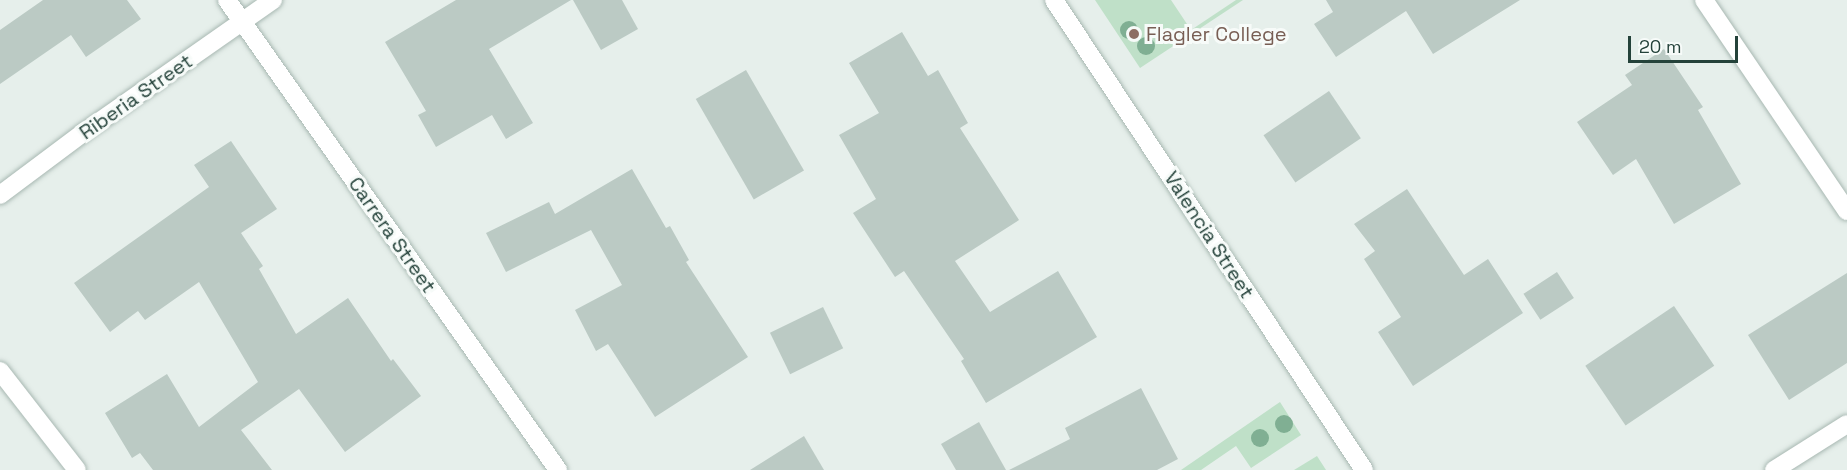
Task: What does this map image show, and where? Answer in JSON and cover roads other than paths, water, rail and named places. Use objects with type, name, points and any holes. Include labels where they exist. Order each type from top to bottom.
[{"type":"street","name":"Carrera Street","points":[[227,0],[558,470]]},
{"type":"street","name":"Riberia Street","points":[[0,195],[83,133],[273,0]]},
{"type":"street","name":"Valencia Street","points":[[1054,0],[1364,470]]},
{"type":"street","points":[[1704,0],[1847,211]]},
{"type":"street","points":[[0,371],[76,470]]},
{"type":"street","points":[[1774,470],[1847,423]]},
{"type":"place","name":"Flagler College","points":[[1134,34]]}]
